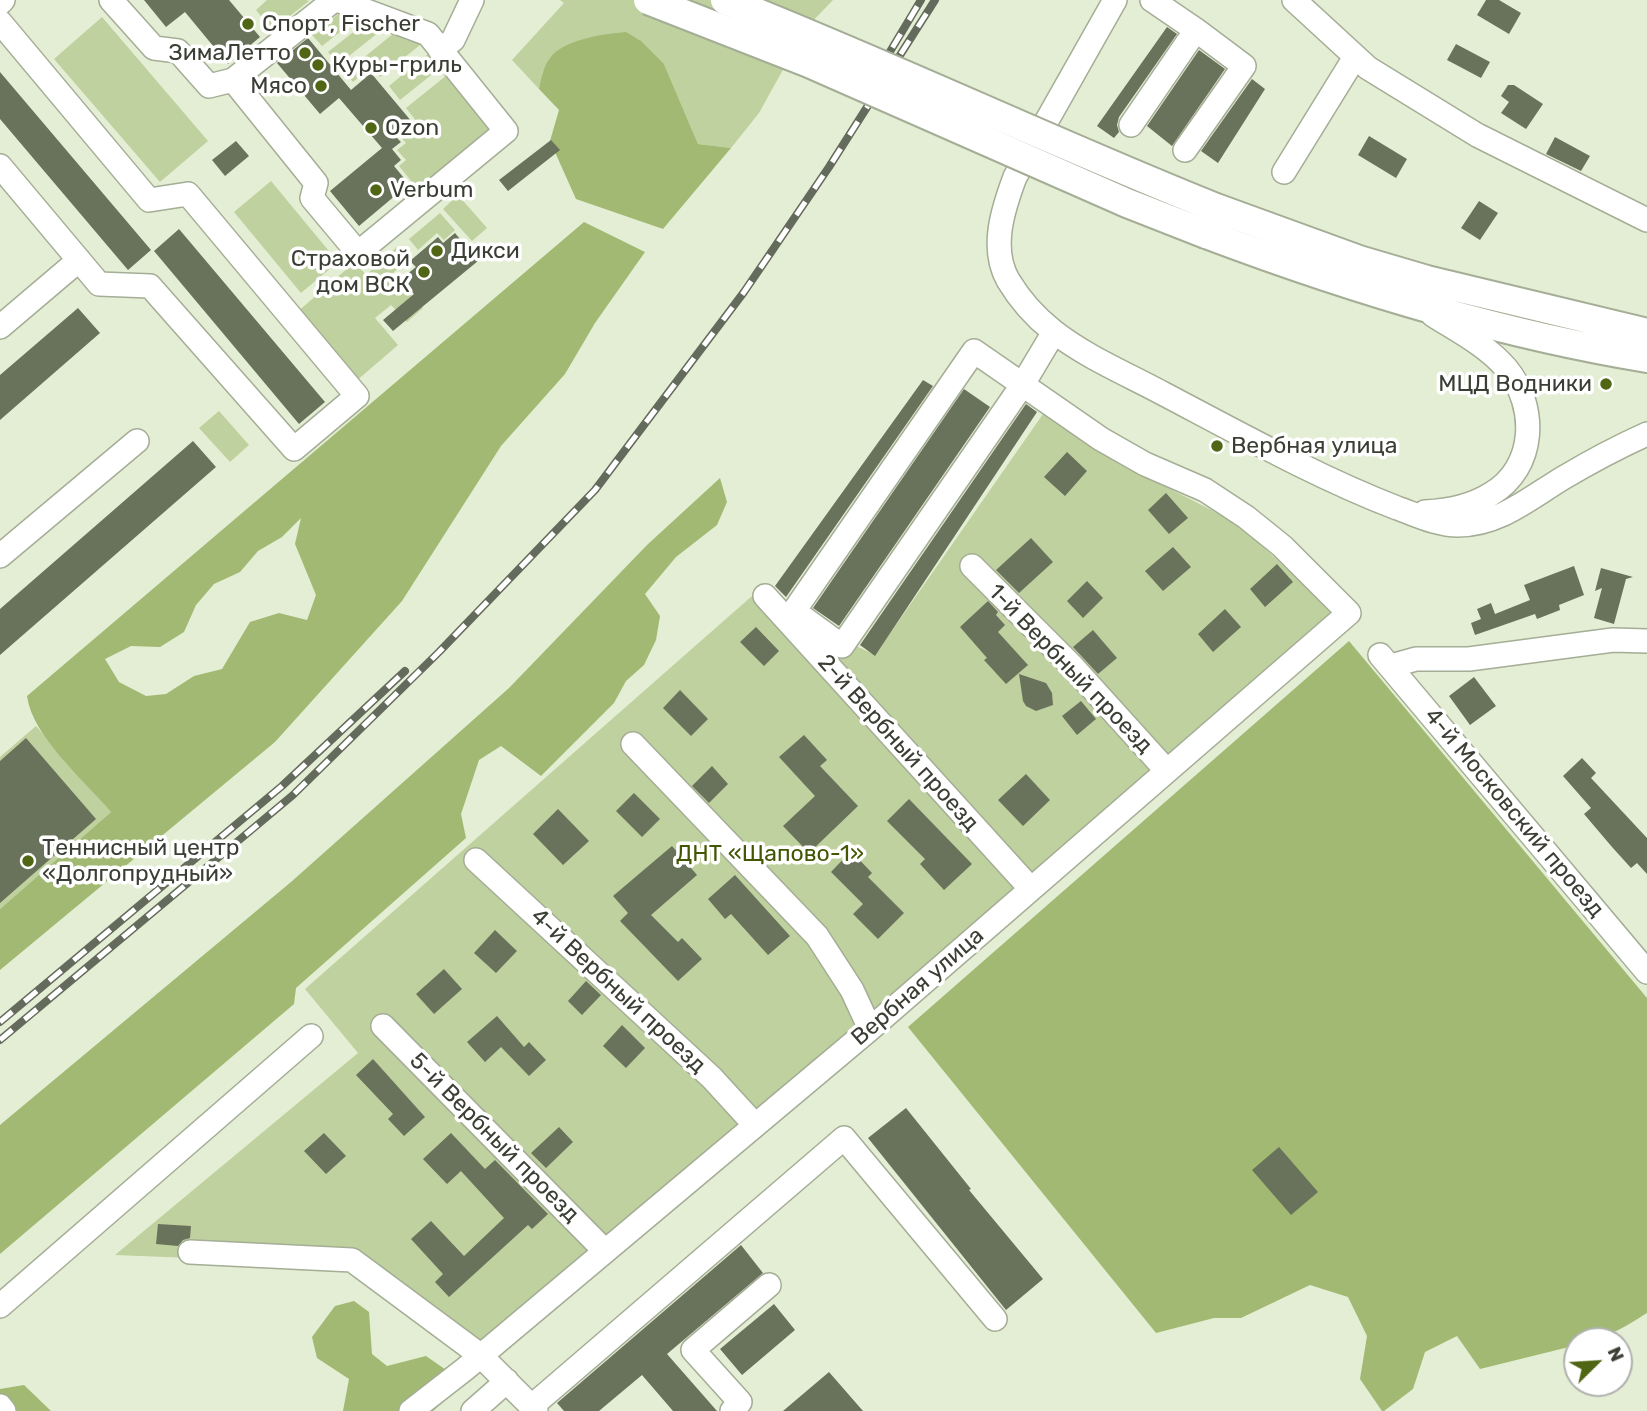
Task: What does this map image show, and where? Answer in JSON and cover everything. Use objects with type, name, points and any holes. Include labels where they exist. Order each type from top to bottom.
[{"type":"main road","points":[[648,0],[809,63],[1115,197],[1211,221],[1296,238],[1393,270],[1647,333]]},
{"type":"main road","points":[[725,0],[819,37],[1138,177],[1211,221],[1350,286],[1547,338],[1647,358]]},
{"type":"street","points":[[111,0],[154,48],[178,51],[209,86],[233,80],[335,0],[428,34],[506,131],[358,253],[312,198],[316,183],[233,80]]},
{"type":"street","points":[[440,50],[453,40],[472,0]]},
{"type":"street","points":[[1115,0],[1015,177],[1000,228],[1000,253],[1007,277],[1021,299],[1054,332],[1231,429],[1356,491],[1433,522],[1457,525],[1495,518],[1522,505],[1606,452],[1647,433]]},
{"type":"street","points":[[1152,0],[1244,66],[1185,150]]},
{"type":"street","points":[[1294,0],[1368,68],[1477,135],[1647,219]]},
{"type":"street","points":[[0,22],[149,200],[188,194],[357,396],[294,449],[150,286],[99,284],[0,166]]},
{"type":"street","points":[[1131,125],[1196,30]]},
{"type":"street","points":[[1284,173],[1355,57]]},
{"type":"street","points":[[0,327],[79,260]]},
{"type":"street","points":[[1397,508],[1438,512],[1492,494],[1507,482],[1516,470],[1528,435],[1524,399],[1507,369],[1475,341],[1418,306]]},
{"type":"street","points":[[1023,384],[974,351],[794,611],[842,646],[1023,384],[1054,332]]},
{"type":"street","name":"Вербная улица","points":[[411,1411],[870,1029],[1349,613],[1282,546],[1246,517],[1205,490],[1145,464],[1101,439],[1023,384]]},
{"type":"street","points":[[0,556],[137,441]]},
{"type":"street","name":"1-й Вербный проезд","points":[[972,566],[1072,666],[1167,771]]},
{"type":"street","name":"2-й Вербный проезд","points":[[765,596],[1031,889]]},
{"type":"street","name":"4-й Московский проезд","points":[[1647,641],[1613,640],[1469,659],[1386,661],[1647,972]]},
{"type":"street","points":[[633,744],[817,936],[852,990],[870,1029]]},
{"type":"street","name":"4-й Вербный проезд","points":[[477,860],[712,1079],[755,1125]]},
{"type":"street","name":"5-й Вербный проезд","points":[[383,1026],[605,1251]]},
{"type":"street","points":[[0,1306],[311,1036]]},
{"type":"street","points":[[190,1252],[352,1259],[480,1355],[534,1409],[844,1138],[995,1318]]},
{"type":"street","points":[[732,1411],[740,1402],[693,1350],[769,1285]]},
{"type":"street","points":[[473,1411],[507,1381]]},
{"type":"street","points":[[0,1406],[4,1411]]},
{"type":"green space","points":[[267,0],[309,1],[272,30],[256,10]]},
{"type":"green space","points":[[560,0],[833,0],[806,28],[759,113],[731,148],[698,144],[664,64],[543,71],[539,89],[512,60],[564,3]]},
{"type":"green space","points":[[342,11],[358,18],[322,46],[312,35]]},
{"type":"green space","points":[[102,17],[208,141],[160,182],[54,59]]},
{"type":"green space","points":[[366,22],[384,28],[339,64],[328,52]]},
{"type":"green space","points":[[626,32],[641,41],[664,64],[698,144],[731,148],[663,229],[576,199],[550,141],[559,110],[539,89],[550,58],[565,46],[585,39]]},
{"type":"green space","points":[[394,33],[416,40],[420,45],[380,77],[371,67],[353,82],[345,73]]},
{"type":"green space","points":[[429,53],[441,67],[400,100],[389,86]]},
{"type":"green space","points":[[447,75],[493,133],[420,192],[399,166],[406,160],[397,150],[406,143],[400,136],[417,122],[406,108]]},
{"type":"green space","points":[[271,181],[338,262],[301,293],[234,212]]},
{"type":"green space","points":[[458,195],[487,228],[472,241],[443,209]]},
{"type":"green space","points":[[440,213],[455,230],[444,240],[437,233],[418,250],[409,239]]},
{"type":"green space","points":[[584,222],[645,252],[595,323],[565,374],[501,446],[402,601],[275,742],[0,970],[0,909],[111,812],[49,742],[31,711],[27,696]],"holes":[[[301,518],[295,544],[316,595],[307,620],[279,613],[250,622],[222,669],[194,676],[166,694],[146,696],[119,682],[105,659],[131,646],[160,647],[184,632],[196,605],[214,584],[240,572],[258,551],[282,537]]]},
{"type":"green space","points":[[397,247],[408,259],[392,274],[423,308],[407,322],[391,305],[375,318],[398,345],[355,382],[296,313],[355,262],[366,275]]},
{"type":"green space","points":[[219,411],[249,445],[230,462],[199,428]]},
{"type":"green space","name":"ДНТ «Щапово-1»","points":[[1043,414],[1123,465],[1237,523],[1345,622],[497,1359],[345,1264],[115,1255],[358,1053],[305,989],[752,596],[875,655]]},
{"type":"green space","points":[[720,478],[727,502],[717,525],[676,557],[645,594],[660,616],[656,640],[644,665],[626,681],[614,703],[541,776],[501,746],[479,760],[461,814],[466,838],[296,988],[294,1004],[0,1254],[0,1125],[291,882],[509,688],[647,545]]},
{"type":"green space","points":[[1349,641],[1647,998],[1647,1313],[1624,1327],[1563,1327],[1563,1348],[1480,1369],[1457,1336],[1425,1352],[1413,1389],[1384,1411],[1360,1379],[1367,1336],[1348,1297],[1310,1285],[1241,1318],[1214,1318],[1156,1333],[908,1027]]},
{"type":"green space","name":"Теннисный центр «Долгопрудный»","points":[[36,726],[111,812],[0,909],[0,757]]},
{"type":"green space","points":[[354,1301],[369,1312],[372,1354],[387,1366],[426,1356],[465,1383],[433,1411],[343,1411],[349,1379],[317,1358],[312,1337],[335,1306]]},
{"type":"green space","points":[[24,1385],[51,1411],[0,1411],[0,1389]]},
{"type":"building","points":[[144,0],[229,0],[260,37],[228,64],[185,12],[166,27]]},
{"type":"building","points":[[1486,0],[1499,0],[1521,13],[1509,34],[1477,15]]},
{"type":"building","points":[[1167,27],[1177,34],[1119,117],[1119,132],[1114,138],[1097,126]]},
{"type":"building","points":[[308,38],[351,90],[371,73],[412,122],[395,136],[401,142],[392,149],[401,160],[394,166],[409,184],[359,226],[330,191],[382,148],[339,98],[320,114],[277,63]]},
{"type":"building","points":[[1456,44],[1490,62],[1481,78],[1447,60]]},
{"type":"building","points":[[1199,50],[1225,69],[1172,146],[1147,126]]},
{"type":"building","points":[[0,72],[151,250],[128,270],[0,119]]},
{"type":"building","points":[[1252,79],[1265,89],[1218,163],[1201,151]]},
{"type":"building","points":[[1508,85],[1514,85],[1543,104],[1526,129],[1501,113],[1509,102],[1501,96]]},
{"type":"building","points":[[1369,136],[1407,159],[1396,178],[1358,155]]},
{"type":"building","points":[[1555,137],[1590,156],[1581,171],[1546,154]]},
{"type":"building","points":[[551,140],[560,150],[508,191],[499,180]]},
{"type":"building","points":[[236,141],[249,156],[225,176],[212,160]]},
{"type":"building","points":[[1479,201],[1498,213],[1480,240],[1461,228]]},
{"type":"building","points":[[179,229],[325,402],[299,424],[154,251]]},
{"type":"building","points":[[455,233],[478,261],[393,331],[383,320],[414,294],[401,279],[416,267],[410,261],[438,237],[443,243]]},
{"type":"building","points":[[78,308],[100,333],[0,420],[0,375]]},
{"type":"building","points":[[923,380],[933,386],[786,597],[775,586]]},
{"type":"building","points":[[964,389],[990,407],[839,626],[813,608]]},
{"type":"building","points":[[1026,404],[1037,412],[875,656],[860,645]]},
{"type":"building","points":[[193,441],[216,467],[0,655],[0,609]]},
{"type":"building","points":[[1067,452],[1087,471],[1065,496],[1044,477]]},
{"type":"building","points":[[1166,493],[1188,518],[1169,534],[1148,510]]},
{"type":"building","points":[[1031,538],[1053,562],[1019,593],[996,570]]},
{"type":"building","points":[[1173,547],[1191,567],[1163,591],[1145,571]]},
{"type":"building","points":[[1277,564],[1293,582],[1265,607],[1250,589]]},
{"type":"building","points":[[1574,566],[1584,595],[1559,605],[1560,610],[1537,619],[1535,614],[1475,635],[1471,623],[1481,619],[1477,609],[1491,603],[1495,614],[1530,600],[1524,585]]},
{"type":"building","points":[[1601,568],[1633,577],[1626,579],[1614,624],[1594,618],[1602,588],[1595,591]]},
{"type":"building","points":[[1087,581],[1103,598],[1083,618],[1067,601]]},
{"type":"building","points":[[988,601],[1005,625],[998,632],[1028,665],[1006,684],[960,627]]},
{"type":"building","points":[[1225,609],[1241,627],[1213,652],[1198,634]]},
{"type":"building","points":[[756,627],[779,651],[764,666],[740,642]]},
{"type":"building","points":[[1093,630],[1117,658],[1098,674],[1073,647]]},
{"type":"building","points":[[1019,674],[1046,683],[1052,693],[1053,705],[1036,711],[1026,706]]},
{"type":"building","points":[[1474,677],[1496,706],[1470,725],[1449,696]]},
{"type":"building","points":[[680,690],[708,719],[691,736],[663,708]]},
{"type":"building","points":[[1081,701],[1096,719],[1077,735],[1062,716]]},
{"type":"building","points":[[804,735],[827,760],[820,766],[858,806],[809,853],[783,826],[815,796],[779,757]]},
{"type":"building","name":"Теннисный центр «Долгопрудный»","points":[[26,738],[96,819],[0,903],[0,761]]},
{"type":"building","points":[[1582,758],[1596,773],[1591,778],[1647,838],[1647,874],[1637,863],[1631,868],[1584,814],[1591,808],[1563,776]]},
{"type":"building","points":[[712,766],[728,784],[709,803],[692,786]]},
{"type":"building","points":[[1026,774],[1050,800],[1023,826],[998,800]]},
{"type":"building","points":[[634,793],[660,819],[642,837],[616,811]]},
{"type":"building","points":[[909,799],[972,864],[944,890],[920,864],[925,859],[887,821]]},
{"type":"building","points":[[558,809],[589,841],[563,865],[533,834]]},
{"type":"building","points":[[672,846],[697,875],[651,915],[678,942],[682,938],[702,959],[678,981],[620,921],[628,913],[613,896]]},
{"type":"building","points":[[851,851],[872,873],[868,877],[904,913],[878,939],[853,914],[863,904],[831,872]]},
{"type":"building","points":[[735,875],[790,936],[768,955],[731,914],[725,919],[708,899]]},
{"type":"building","points":[[495,930],[517,951],[496,973],[474,953]]},
{"type":"building","points":[[444,969],[462,989],[434,1014],[416,994]]},
{"type":"building","points":[[586,981],[601,995],[582,1015],[568,1001]]},
{"type":"building","points":[[497,1016],[524,1047],[529,1042],[546,1060],[529,1076],[501,1047],[485,1062],[467,1042]]},
{"type":"building","points":[[622,1025],[645,1048],[626,1068],[603,1046]]},
{"type":"building","points":[[373,1059],[425,1117],[404,1136],[388,1119],[393,1114],[356,1075]]},
{"type":"building","points":[[906,1108],[971,1189],[969,1190],[1043,1279],[1006,1310],[868,1138]]},
{"type":"building","points":[[559,1127],[573,1142],[546,1168],[531,1153]]},
{"type":"building","points":[[324,1133],[346,1156],[326,1174],[304,1151]]},
{"type":"building","points":[[451,1133],[485,1169],[495,1160],[548,1214],[532,1229],[528,1225],[449,1297],[435,1282],[443,1274],[411,1239],[431,1221],[464,1256],[504,1218],[461,1171],[447,1184],[423,1159]]},
{"type":"building","points":[[1279,1147],[1318,1192],[1291,1215],[1252,1170]]},
{"type":"building","points":[[158,1224],[191,1226],[190,1238],[183,1240],[178,1246],[156,1244]]},
{"type":"building","points":[[741,1245],[763,1273],[667,1354],[717,1411],[673,1411],[642,1375],[599,1411],[564,1411],[557,1403]]},
{"type":"building","points":[[774,1304],[795,1330],[742,1375],[720,1349]]},
{"type":"building","points":[[829,1372],[863,1411],[783,1411]]},
{"type":"railway","points":[[876,75],[921,0]]},
{"type":"railway","points":[[0,1040],[293,795],[439,652],[595,490],[744,292],[829,167],[935,0]]},
{"type":"railway","points":[[0,1022],[282,786],[405,671]]},
{"type":"place","name":"Спорт, Fischer","points":[[248,24]]},
{"type":"place","name":"ЗимаЛетто","points":[[305,53]]},
{"type":"place","name":"Куры-гриль","points":[[318,65]]},
{"type":"place","name":"Мясо","points":[[321,86]]},
{"type":"place","name":"Ozon","points":[[371,128]]},
{"type":"place","name":"Verbum","points":[[376,190]]},
{"type":"place","name":"Дикси","points":[[437,251]]},
{"type":"place","name":"Страховой дом ВСК","points":[[424,272]]},
{"type":"place","name":"МЦД Водники","points":[[1606,384]]},
{"type":"place","name":"Вербная улица","points":[[1217,446]]},
{"type":"place","name":"Теннисный центр «Долгопрудный»","points":[[28,861]]}]
